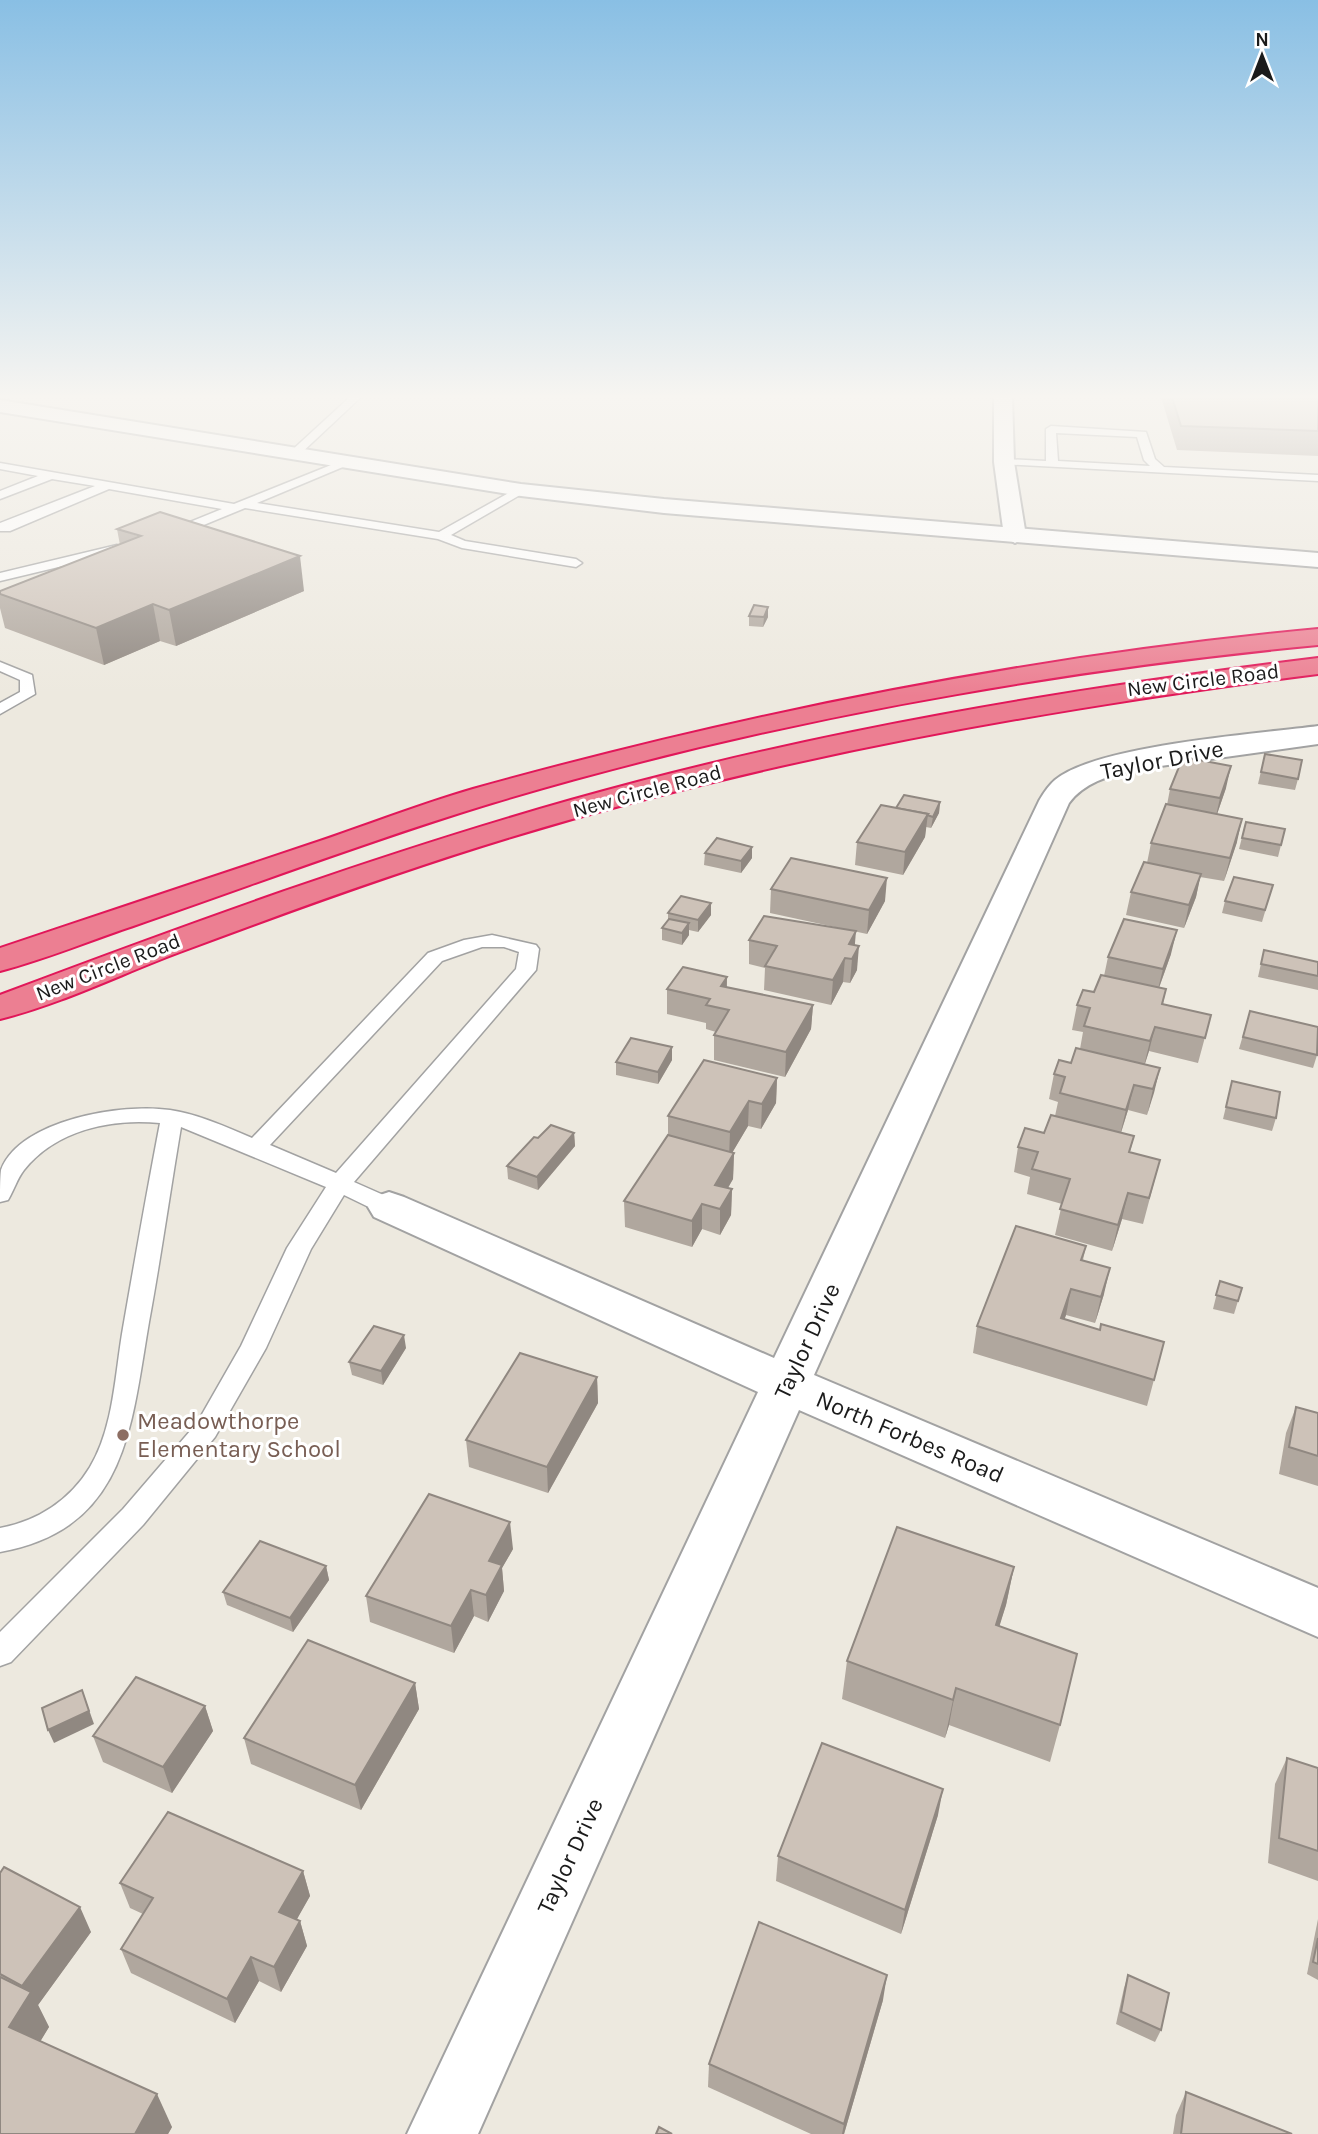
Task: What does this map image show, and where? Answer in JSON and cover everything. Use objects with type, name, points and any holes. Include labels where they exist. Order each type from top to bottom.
[{"type":"highway","name":"New Circle Road","points":[[0,960],[480,797],[650,751],[980,683],[1211,648],[1318,637]]},
{"type":"highway","name":"New Circle Road","points":[[0,1008],[328,885],[668,784],[976,715],[1099,694],[1318,666]]},
{"type":"street","points":[[580,497],[664,506],[1318,560]]},
{"type":"street","points":[[1009,497],[1015,536]]},
{"type":"street","name":"Taylor Drive","points":[[442,2134],[1060,794],[1066,786],[1096,770],[1130,761],[1318,735]]},
{"type":"street","name":"North Forbes Road","points":[[389,1207],[787,1384],[1318,1613]]},
{"type":"lane","points":[[0,527],[6,528],[81,497]]},
{"type":"lane","points":[[181,497],[441,536],[463,544],[576,563]]},
{"type":"lane","points":[[160,539],[263,497]]},
{"type":"lane","points":[[441,536],[510,497]]},
{"type":"lane","points":[[0,577],[133,546]]},
{"type":"lane","points":[[0,666],[27,678],[27,694],[0,709]]},
{"type":"lane","points":[[0,1652],[133,1517],[206,1430],[253,1348],[299,1248],[339,1184],[526,970],[529,949],[507,939],[469,944],[435,957],[256,1147]]},
{"type":"lane","points":[[0,1194],[5,1179],[23,1154],[57,1132],[93,1118],[137,1115],[172,1117],[256,1147],[389,1207]]},
{"type":"lane","points":[[0,1540],[19,1537],[52,1522],[90,1490],[108,1458],[123,1406],[172,1117]]},
{"type":"building","points":[[160,512],[300,556],[169,610],[153,604],[96,628],[0,594],[0,591],[141,536],[117,529]]},
{"type":"building","points":[[754,605],[768,607],[764,617],[749,616]]},
{"type":"building","points":[[1265,754],[1302,760],[1298,779],[1261,772]]},
{"type":"building","points":[[1183,757],[1231,766],[1220,798],[1170,789]]},
{"type":"building","points":[[904,795],[940,802],[933,817],[896,808]]},
{"type":"building","points":[[1166,804],[1242,819],[1230,858],[1151,843]]},
{"type":"building","points":[[881,805],[928,814],[905,852],[857,842]]},
{"type":"building","points":[[1246,822],[1285,829],[1281,845],[1242,838]]},
{"type":"building","points":[[717,838],[752,847],[741,861],[705,853]]},
{"type":"building","points":[[791,858],[887,878],[869,910],[771,889]]},
{"type":"building","points":[[1144,862],[1201,874],[1189,905],[1131,892]]},
{"type":"building","points":[[1234,877],[1273,885],[1265,910],[1225,901]]},
{"type":"building","points":[[681,896],[711,903],[698,920],[668,913]]},
{"type":"building","points":[[764,916],[856,931],[849,944],[859,946],[852,959],[845,958],[833,980],[765,966],[777,946],[749,940]]},
{"type":"building","points":[[669,919],[689,923],[682,933],[662,928]]},
{"type":"building","points":[[1124,919],[1177,930],[1163,969],[1108,957]]},
{"type":"building","points":[[1264,950],[1318,962],[1318,976],[1261,964]]},
{"type":"building","points":[[683,967],[727,977],[721,986],[813,1005],[786,1052],[714,1035],[729,1010],[706,1005],[710,999],[667,989]]},
{"type":"building","points":[[1101,975],[1166,989],[1162,1004],[1211,1015],[1205,1038],[1155,1027],[1150,1041],[1084,1026],[1090,1008],[1077,1005],[1083,990],[1094,992]]},
{"type":"building","points":[[1250,1011],[1318,1027],[1317,1055],[1243,1037]]},
{"type":"building","points":[[631,1038],[672,1047],[658,1072],[616,1062]]},
{"type":"building","points":[[1076,1048],[1160,1068],[1153,1089],[1134,1085],[1126,1110],[1060,1093],[1065,1077],[1054,1074],[1059,1060],[1071,1063]]},
{"type":"building","points":[[704,1060],[777,1078],[762,1104],[749,1101],[730,1132],[668,1116]]},
{"type":"building","points":[[1232,1081],[1280,1092],[1276,1118],[1226,1107]]},
{"type":"building","points":[[1051,1115],[1134,1136],[1129,1152],[1160,1160],[1149,1198],[1128,1193],[1118,1225],[1060,1209],[1070,1179],[1032,1169],[1038,1152],[1018,1147],[1025,1128],[1044,1133]]},
{"type":"building","points":[[551,1125],[574,1133],[537,1177],[507,1166],[534,1137],[538,1138]]},
{"type":"building","points":[[668,1135],[734,1153],[715,1185],[732,1189],[720,1209],[702,1204],[692,1221],[624,1201]]},
{"type":"building","points":[[1016,1226],[1086,1246],[1081,1260],[1110,1268],[1101,1297],[1071,1289],[1061,1318],[1100,1330],[1101,1324],[1164,1342],[1154,1380],[977,1326]]},
{"type":"building","points":[[1220,1281],[1242,1288],[1238,1301],[1216,1295]]},
{"type":"building","points":[[374,1326],[404,1335],[381,1371],[349,1362]]},
{"type":"building","points":[[520,1353],[597,1377],[547,1467],[466,1440]]},
{"type":"building","points":[[1296,1407],[1318,1413],[1318,1456],[1289,1447]]},
{"type":"building","points":[[429,1494],[510,1522],[489,1561],[502,1565],[486,1595],[471,1590],[451,1626],[366,1596]]},
{"type":"building","points":[[897,1527],[1014,1567],[996,1625],[1077,1654],[1060,1725],[956,1688],[953,1700],[847,1661]]},
{"type":"building","points":[[260,1541],[326,1566],[290,1618],[223,1592]]},
{"type":"building","points":[[308,1640],[415,1683],[355,1785],[244,1738]]},
{"type":"building","points":[[136,1677],[205,1706],[163,1767],[93,1736]]},
{"type":"building","points":[[82,1690],[89,1711],[48,1730],[42,1708]]},
{"type":"building","points":[[822,1743],[943,1789],[905,1910],[778,1856]]},
{"type":"building","points":[[1287,1758],[1318,1768],[1318,1851],[1279,1838]]},
{"type":"building","points":[[168,1812],[303,1871],[279,1912],[300,1921],[274,1967],[251,1957],[227,1999],[121,1949],[153,1898],[120,1883]]},
{"type":"building","points":[[4,1867],[80,1907],[22,1986],[0,1974],[0,1873]]},
{"type":"building","points":[[759,1922],[887,1975],[844,2124],[709,2064]]},
{"type":"building","points":[[1318,1938],[1318,1964],[1313,1962]]},
{"type":"building","points":[[1128,1975],[1169,1993],[1161,2030],[1121,2012]]},
{"type":"building","points":[[0,1977],[31,1992],[9,2027],[157,2094],[135,2134],[0,2134]]},
{"type":"building","points":[[1186,2092],[1292,2134],[1181,2134]]},
{"type":"building","points":[[659,2127],[672,2134],[656,2134]]},
{"type":"place","name":"Meadowthorpe Elementary School","points":[[123,1435]]}]
